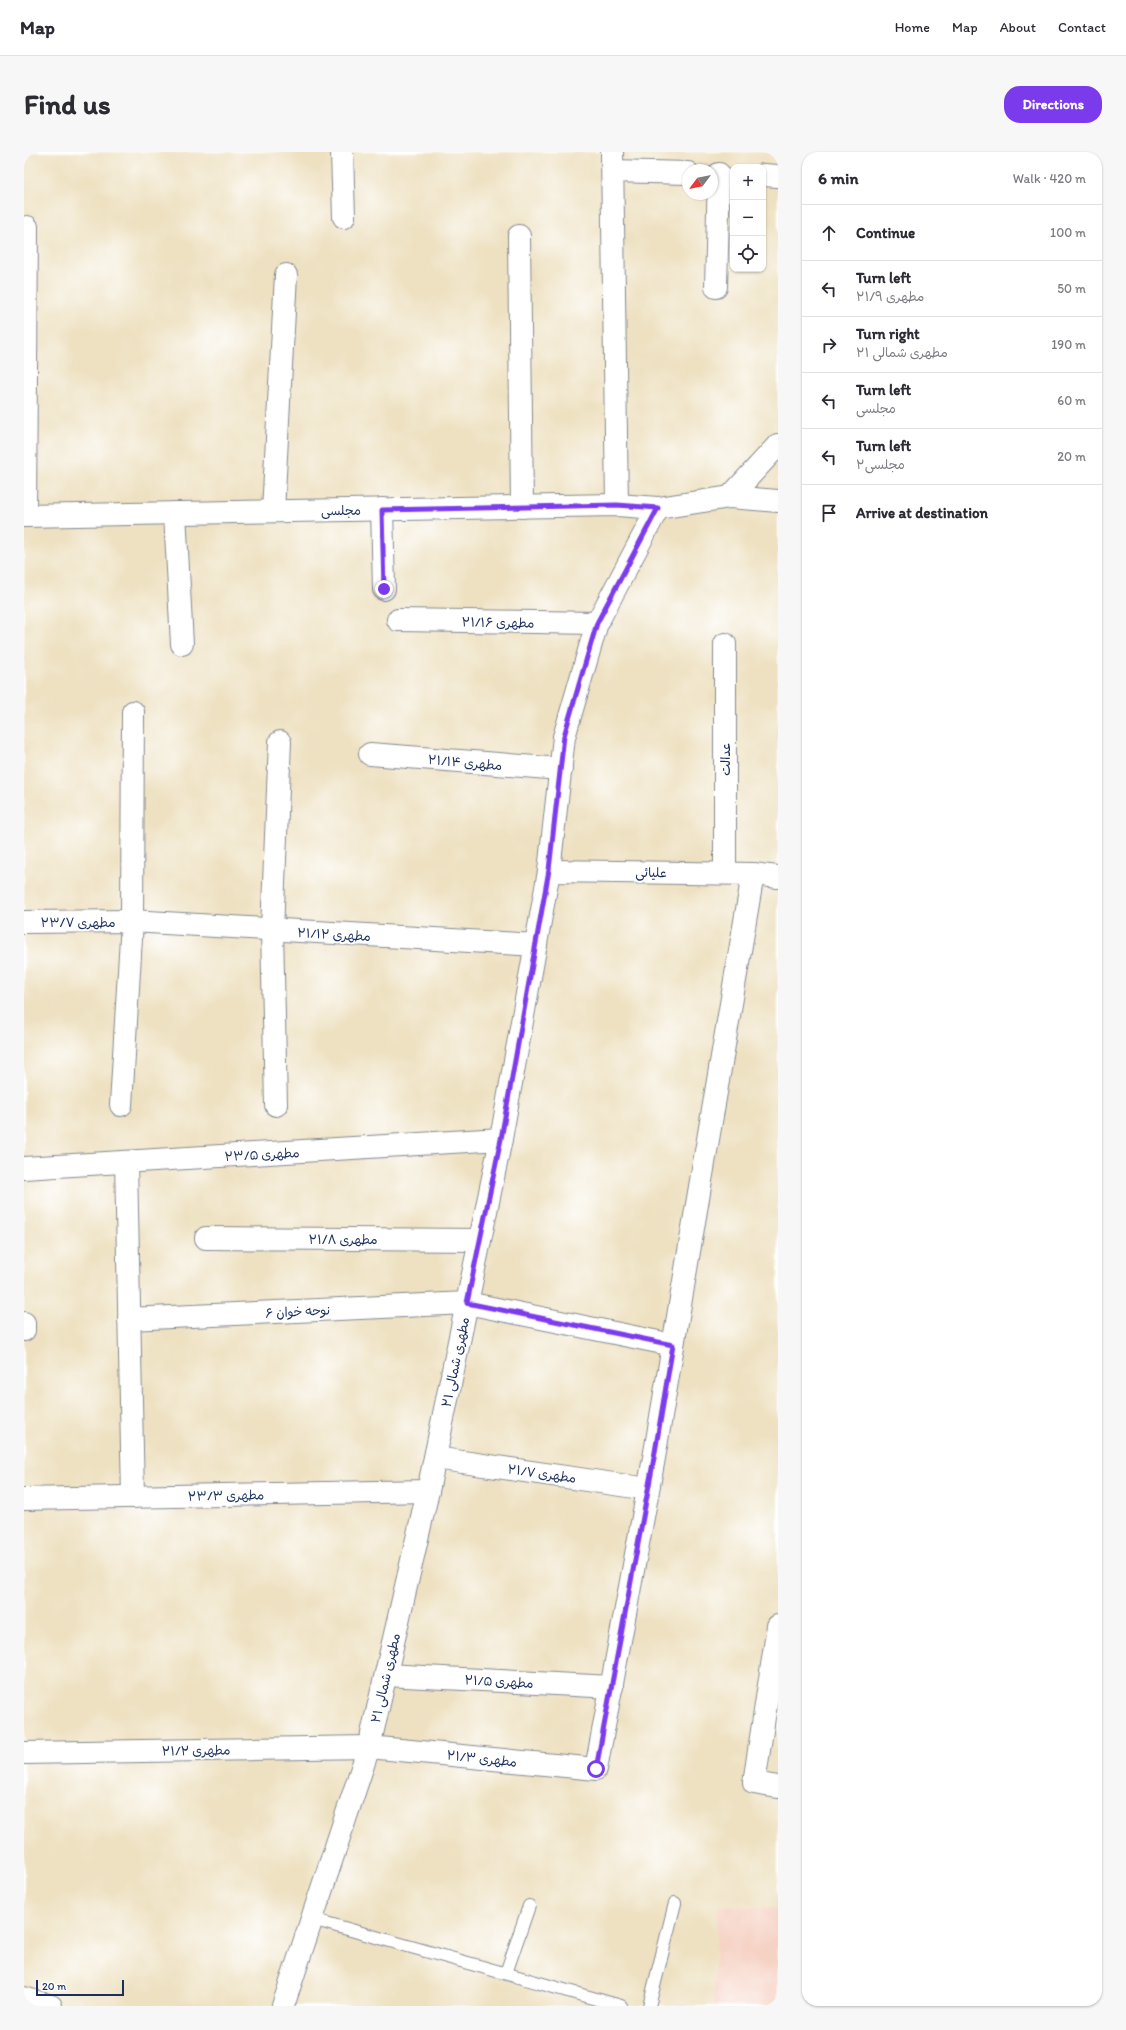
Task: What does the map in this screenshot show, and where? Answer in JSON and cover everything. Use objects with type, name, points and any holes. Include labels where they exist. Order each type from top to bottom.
[{"type":"street","points":[[342,152],[344,218]]},
{"type":"street","points":[[617,505],[613,161],[682,172]]},
{"type":"street","points":[[716,287],[721,174]]},
{"type":"street","points":[[766,175],[778,176]]},
{"type":"street","points":[[25,516],[27,227]]},
{"type":"street","points":[[519,236],[522,507]]},
{"type":"street","points":[[273,511],[286,275]]},
{"type":"street","points":[[730,497],[778,445]]},
{"type":"street","points":[[658,508],[730,497],[778,501]]},
{"type":"street","name":"مجلسی","points":[[25,516],[617,505],[658,508]]},
{"type":"street","name":"مطهری شمالی ۲۱","points":[[283,2006],[369,1747],[428,1491],[501,1139],[536,945],[549,870],[564,736],[597,623],[658,508]]},
{"type":"street","points":[[382,510],[384,589]]},
{"type":"street","points":[[175,513],[182,644]]},
{"type":"street","name":"مطهری ۲۱/۱۶","points":[[398,620],[597,623]]},
{"type":"street","name":"عدالت","points":[[725,644],[725,873]]},
{"type":"street","points":[[121,1105],[132,921],[133,712]]},
{"type":"street","points":[[276,1105],[272,930],[280,742]]},
{"type":"street","name":"مطهری ۲۱/۱۴","points":[[370,754],[561,769]]},
{"type":"street","name":"علیائی","points":[[549,870],[725,873],[778,877]]},
{"type":"street","points":[[612,1687],[673,1345],[753,874]]},
{"type":"street","name":"مطهری ۲۳/۷","points":[[24,922],[132,921]]},
{"type":"street","name":"مطهری ۲۱/۱۲","points":[[132,921],[536,945]]},
{"type":"street","name":"مطهری ۲۳/۵","points":[[24,1168],[501,1139]]},
{"type":"street","points":[[126,1162],[133,1497]]},
{"type":"street","name":"مطهری ۲۱/۸","points":[[206,1238],[480,1240]]},
{"type":"street","name":"نوحه خوان ۶","points":[[129,1319],[467,1303],[673,1345]]},
{"type":"street","points":[[24,1323],[24,1330]]},
{"type":"street","name":"مطهری ۲۱/۷","points":[[435,1458],[648,1489]]},
{"type":"street","name":"مطهری ۲۳/۳","points":[[24,1499],[428,1491]]},
{"type":"street","points":[[778,1626],[754,1783],[778,1787]]},
{"type":"street","name":"مطهری ۲۱/۵","points":[[386,1675],[612,1687]]},
{"type":"street","name":"مطهری ۲۱/۳","points":[[369,1747],[596,1769],[612,1687]]},
{"type":"street","name":"مطهری ۲۱/۲","points":[[24,1753],[369,1747]]},
{"type":"street","points":[[24,1998],[51,2006]]},
{"type":"lane","points":[[649,2006],[675,1903]]},
{"type":"lane","points":[[506,1973],[529,1906]]},
{"type":"lane","points":[[312,1918],[622,2006]]},
{"type":"shaded area","points":[[718,1906],[778,1908],[778,2006],[713,2006]]},
{"type":"route","points":[[384,589],[382,510],[617,505],[658,508],[597,623],[564,736],[549,870],[501,1139],[467,1303],[673,1345],[654,1458],[596,1769]]}]
